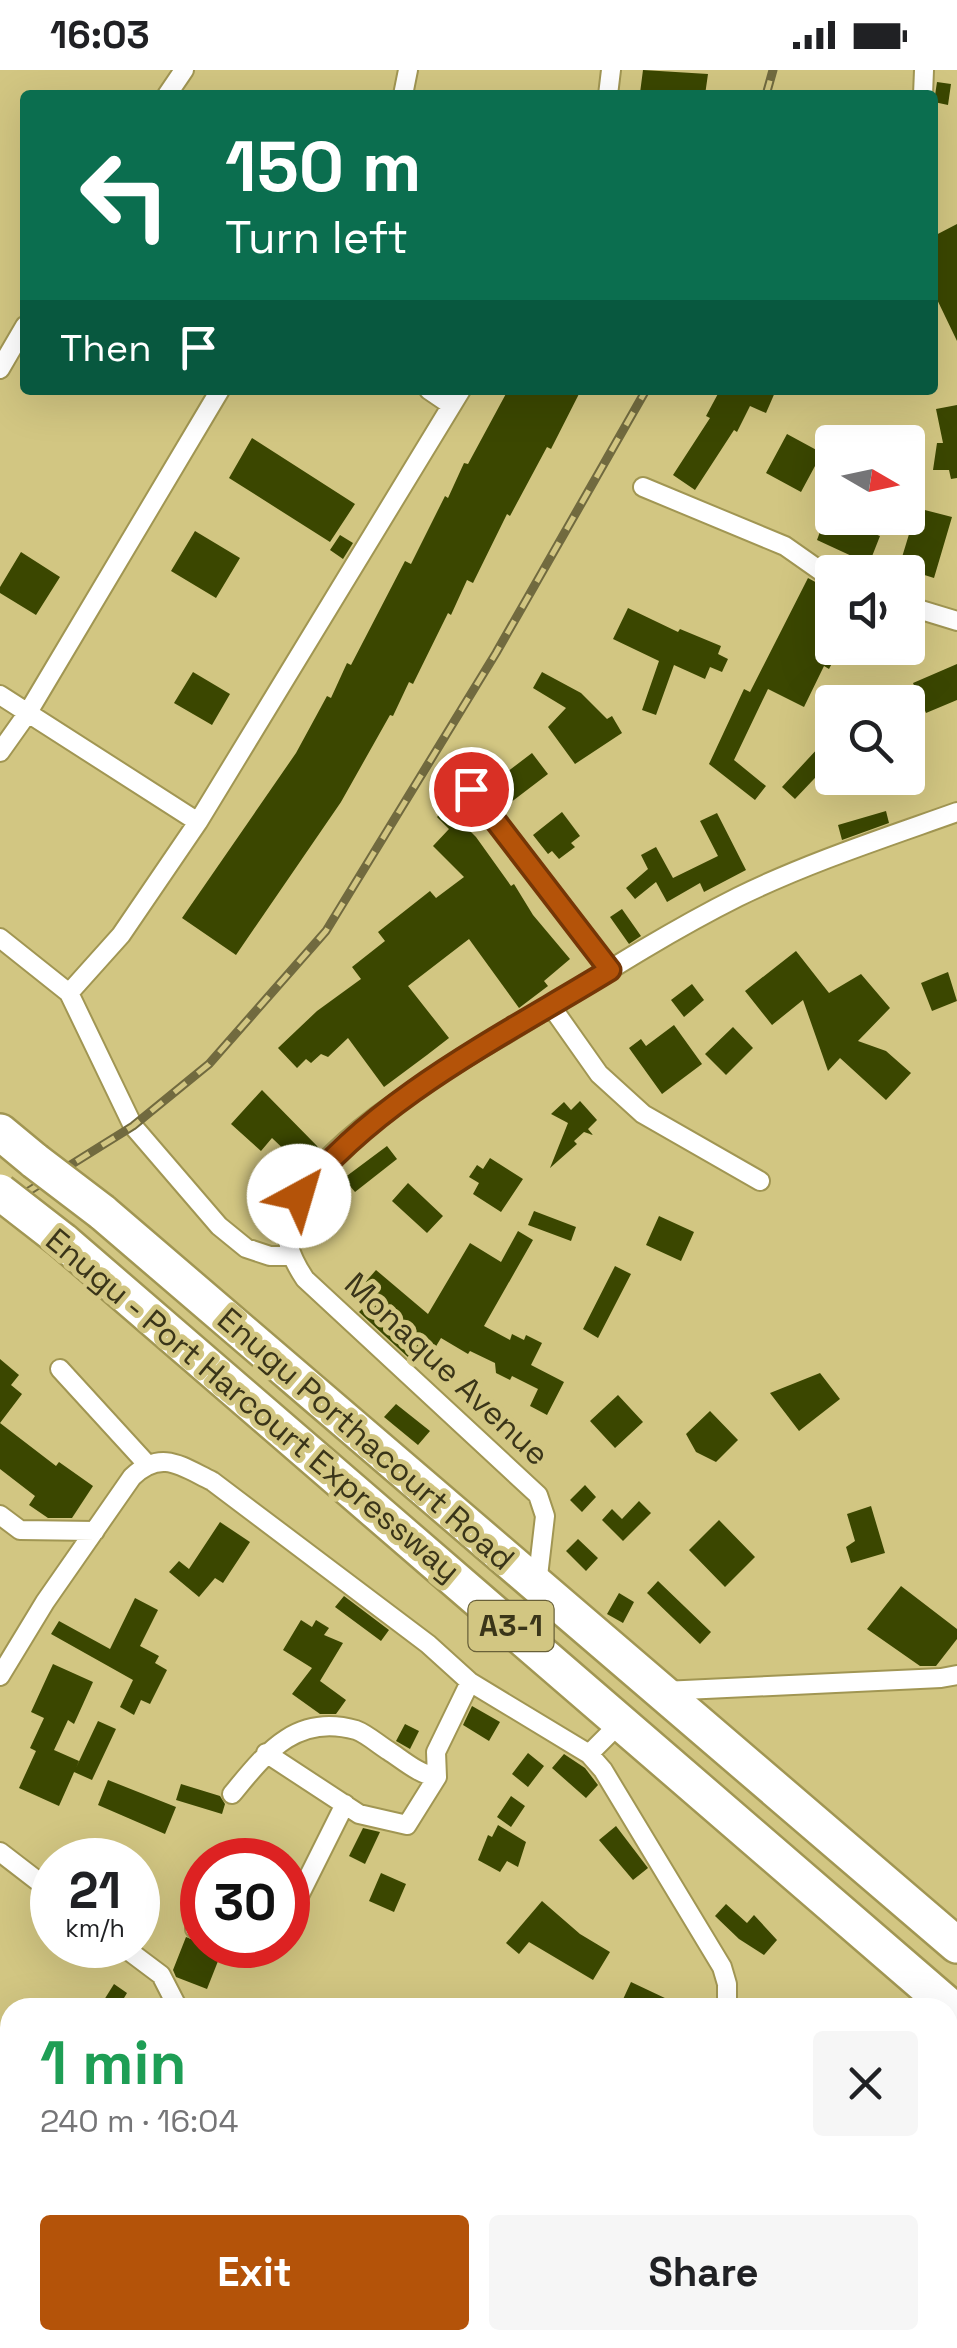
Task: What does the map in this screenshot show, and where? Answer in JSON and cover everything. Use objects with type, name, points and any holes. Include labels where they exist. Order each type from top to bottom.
[{"type":"highway","name":"Enugu Porthacourt Road","points":[[0,1132],[102,1212],[957,1945]]},
{"type":"highway","name":"Enugu - Port Harcourt Expressway","points":[[0,1192],[63,1241],[940,1998]]},
{"type":"street","points":[[0,369],[20,335]]},
{"type":"street","points":[[0,752],[217,395]]},
{"type":"street","points":[[69,994],[121,934],[198,822],[456,398]]},
{"type":"street","points":[[643,487],[785,546],[815,567]]},
{"type":"street","points":[[925,611],[957,621]]},
{"type":"street","points":[[0,696],[198,822]]},
{"type":"street","points":[[471,789],[610,970]]},
{"type":"street","points":[[0,938],[69,994],[133,1126],[218,1226],[246,1248],[270,1256],[290,1256],[286,1240],[299,1196],[326,1162],[405,1098],[610,970],[738,897],[825,860],[957,812]]},
{"type":"street","points":[[551,1006],[590,1064],[643,1114],[760,1182]]},
{"type":"street","name":"Monaque Avenue","points":[[290,1256],[305,1279],[538,1494],[546,1516],[538,1585]]},
{"type":"street","points":[[60,1369],[146,1463],[177,1464],[212,1481],[421,1640],[470,1682],[589,1754],[603,1770],[722,1967],[726,1998]]},
{"type":"street","points":[[0,1676],[44,1602],[132,1477],[146,1463]]},
{"type":"street","points":[[0,1515],[20,1530],[95,1531]]},
{"type":"street","points":[[662,1691],[941,1678],[957,1674]]},
{"type":"street","points":[[266,1753],[359,1814],[407,1825],[437,1778],[436,1752],[470,1682]]},
{"type":"street","points":[[589,1754],[622,1721]]},
{"type":"street","points":[[232,1794],[266,1753],[310,1728],[352,1730],[437,1778]]},
{"type":"street","points":[[310,1874],[345,1804]]},
{"type":"street","points":[[0,1852],[30,1875]]},
{"type":"street","points":[[151,1968],[160,1975],[173,1998]]},
{"type":"building","points":[[643,70],[708,74],[706,90],[640,90]]},
{"type":"building","points":[[937,82],[951,84],[948,105],[938,103]]},
{"type":"building","points":[[957,224],[957,341],[938,301],[938,234]]},
{"type":"building","points":[[505,395],[578,395],[551,449],[547,447],[510,516],[507,514],[473,583],[467,580],[413,684],[409,682],[341,802],[236,955],[182,918],[296,753],[327,696],[331,698],[405,561],[411,564],[445,496],[448,498],[464,463],[468,464]]},
{"type":"building","points":[[717,395],[774,395],[766,413],[750,406],[737,432],[734,430],[695,490],[673,475],[710,418],[706,416]]},
{"type":"building","points":[[957,405],[957,478],[951,479],[949,470],[933,470],[937,443],[943,443],[936,409]]},
{"type":"building","points":[[787,434],[815,449],[815,466],[801,492],[766,473]]},
{"type":"building","points":[[252,438],[355,504],[330,542],[229,478]]},
{"type":"building","points":[[925,510],[952,517],[934,578],[925,575],[925,555],[903,555],[909,535],[925,535]]},
{"type":"building","points":[[195,531],[240,558],[216,598],[171,571]]},
{"type":"building","points":[[340,535],[353,543],[343,559],[330,550]]},
{"type":"building","points":[[819,535],[880,536],[873,555],[850,555],[817,540]]},
{"type":"building","points":[[21,552],[60,577],[36,615],[0,593]]},
{"type":"building","points":[[808,578],[815,582],[815,665],[831,665],[829,669],[824,666],[804,707],[768,689],[734,760],[766,786],[755,800],[709,764],[744,689],[750,692]]},
{"type":"building","points":[[628,608],[678,632],[680,629],[721,646],[718,654],[728,659],[722,672],[710,667],[705,679],[674,665],[656,715],[642,710],[659,661],[613,639]]},
{"type":"building","points":[[957,664],[957,700],[926,713],[925,685],[913,683]]},
{"type":"building","points":[[193,672],[230,694],[212,725],[174,703]]},
{"type":"building","points":[[542,672],[581,693],[607,719],[612,716],[622,733],[575,764],[548,727],[566,708],[533,688]]},
{"type":"building","points":[[815,751],[815,778],[795,799],[782,787]]},
{"type":"building","points":[[532,753],[548,774],[502,809],[486,788]]},
{"type":"building","points":[[446,807],[476,837],[570,959],[544,981],[548,986],[519,1008],[469,939],[408,986],[449,1038],[427,1055],[384,1087],[348,1038],[328,1057],[321,1054],[311,1063],[306,1059],[297,1068],[278,1048],[317,1011],[361,979],[352,967],[385,941],[378,932],[430,891],[436,898],[464,877],[433,846],[449,829],[437,817]]},
{"type":"building","points":[[886,811],[889,823],[842,840],[838,825]]},
{"type":"building","points":[[562,812],[580,836],[571,843],[575,847],[559,859],[552,851],[548,854],[533,835]]},
{"type":"building","points":[[717,813],[746,870],[704,892],[700,883],[667,902],[656,882],[635,899],[626,888],[648,869],[641,855],[656,847],[673,878],[718,856],[700,821]]},
{"type":"building","points":[[622,909],[641,936],[629,944],[610,917]]},
{"type":"building","points":[[796,951],[829,993],[861,974],[890,1008],[858,1041],[886,1051],[911,1073],[886,1100],[840,1058],[828,1071],[803,1000],[772,1025],[745,991]]},
{"type":"building","points":[[948,972],[957,1001],[932,1011],[921,983]]},
{"type":"building","points":[[692,984],[704,1000],[684,1017],[671,1000]]},
{"type":"building","points":[[674,1025],[702,1064],[662,1094],[629,1048],[641,1039],[646,1046]]},
{"type":"building","points":[[733,1027],[753,1048],[726,1075],[705,1054]]},
{"type":"building","points":[[262,1090],[320,1149],[286,1193],[272,1179],[292,1157],[272,1138],[261,1151],[231,1124]]},
{"type":"building","points":[[580,1101],[597,1120],[588,1129],[593,1135],[584,1132],[574,1141],[577,1144],[550,1168],[568,1123],[551,1114],[564,1102],[571,1110]]},
{"type":"building","points":[[387,1146],[397,1159],[355,1192],[350,1186],[319,1228],[307,1219],[332,1187]]},
{"type":"building","points":[[490,1158],[523,1179],[501,1212],[473,1194],[479,1183],[469,1177],[477,1165],[483,1169]]},
{"type":"building","points":[[408,1183],[443,1216],[427,1233],[392,1201]]},
{"type":"building","points":[[534,1211],[576,1227],[571,1241],[528,1225]]},
{"type":"building","points":[[659,1216],[694,1232],[681,1261],[646,1245]]},
{"type":"building","points":[[518,1231],[533,1240],[484,1326],[510,1340],[512,1334],[524,1340],[526,1335],[542,1343],[531,1365],[564,1382],[547,1415],[530,1406],[538,1389],[496,1373],[495,1363],[470,1351],[468,1354],[441,1338],[435,1348],[426,1342],[410,1359],[359,1312],[375,1296],[362,1286],[376,1270],[428,1314],[470,1243],[501,1262]]},
{"type":"building","points":[[615,1266],[631,1274],[598,1338],[583,1329]]},
{"type":"building","points":[[0,1359],[19,1375],[11,1385],[22,1394],[0,1423]]},
{"type":"building","points":[[820,1373],[840,1399],[799,1431],[770,1393]]},
{"type":"building","points":[[618,1395],[643,1422],[615,1448],[590,1421]]},
{"type":"building","points":[[396,1404],[430,1431],[418,1445],[384,1417]]},
{"type":"building","points":[[710,1411],[738,1440],[716,1462],[696,1452],[686,1434]]},
{"type":"building","points":[[0,1423],[56,1466],[59,1462],[93,1486],[72,1518],[48,1518],[29,1505],[35,1496],[0,1469]]},
{"type":"building","points":[[585,1485],[596,1497],[582,1512],[570,1500]]},
{"type":"building","points":[[639,1501],[651,1513],[623,1541],[602,1520],[612,1509],[622,1519]]},
{"type":"building","points":[[871,1506],[885,1553],[851,1563],[846,1547],[855,1541],[847,1514]]},
{"type":"building","points":[[719,1520],[755,1557],[725,1587],[689,1550]]},
{"type":"building","points":[[220,1522],[250,1542],[223,1583],[215,1578],[199,1597],[169,1572],[179,1561],[189,1569]]},
{"type":"building","points":[[578,1539],[598,1558],[586,1571],[566,1551]]},
{"type":"building","points":[[658,1581],[711,1632],[700,1644],[647,1593]]},
{"type":"building","points":[[901,1586],[957,1629],[957,1639],[936,1666],[920,1666],[867,1629]]},
{"type":"building","points":[[619,1593],[634,1602],[623,1623],[607,1614]]},
{"type":"building","points":[[344,1596],[389,1630],[381,1641],[335,1607]]},
{"type":"building","points":[[135,1598],[158,1610],[140,1646],[159,1656],[155,1663],[167,1670],[150,1704],[141,1700],[134,1715],[120,1707],[133,1680],[51,1634],[59,1621],[110,1649]]},
{"type":"building","points":[[301,1620],[312,1627],[316,1620],[329,1628],[324,1635],[343,1643],[320,1681],[346,1700],[336,1714],[320,1714],[292,1694],[312,1668],[283,1650]]},
{"type":"building","points":[[53,1664],[93,1682],[74,1724],[68,1720],[54,1750],[79,1761],[59,1806],[19,1788],[36,1751],[30,1748],[44,1718],[31,1712]]},
{"type":"building","points":[[472,1706],[500,1722],[489,1741],[463,1725]]},
{"type":"building","points":[[98,1721],[116,1729],[92,1780],[74,1772]]},
{"type":"building","points":[[405,1724],[419,1731],[410,1749],[396,1741]]},
{"type":"building","points":[[528,1753],[544,1766],[528,1787],[512,1774]]},
{"type":"building","points":[[564,1754],[585,1768],[598,1785],[586,1798],[552,1768]]},
{"type":"building","points":[[108,1780],[176,1807],[165,1834],[98,1805]]},
{"type":"building","points":[[181,1784],[220,1796],[225,1804],[222,1814],[176,1800]]},
{"type":"building","points":[[511,1796],[525,1806],[511,1827],[497,1817]]},
{"type":"building","points":[[498,1825],[526,1842],[518,1867],[507,1861],[500,1872],[478,1860],[488,1835],[492,1837]]},
{"type":"building","points":[[616,1826],[648,1868],[633,1880],[599,1840]]},
{"type":"building","points":[[363,1828],[380,1832],[365,1864],[349,1856]]},
{"type":"building","points":[[381,1873],[406,1884],[394,1912],[369,1901]]},
{"type":"building","points":[[542,1901],[580,1934],[610,1952],[593,1980],[529,1942],[519,1954],[506,1943]]},
{"type":"building","points":[[726,1904],[747,1923],[754,1915],[777,1940],[764,1955],[739,1939],[715,1916]]},
{"type":"building","points":[[180,1952],[180,1968],[215,1968],[207,1989],[176,1977],[173,1970]]},
{"type":"building","points":[[631,1982],[665,1998],[624,1998]]},
{"type":"building","points":[[114,1984],[127,1993],[124,1998],[105,1998]]},
{"type":"railway","points":[[767,90],[773,70]]},
{"type":"railway","points":[[0,1209],[133,1126],[209,1064],[326,931],[496,653],[643,395]]},
{"type":"route","points":[[299,1196],[326,1162],[405,1098],[610,970],[471,789]]}]
